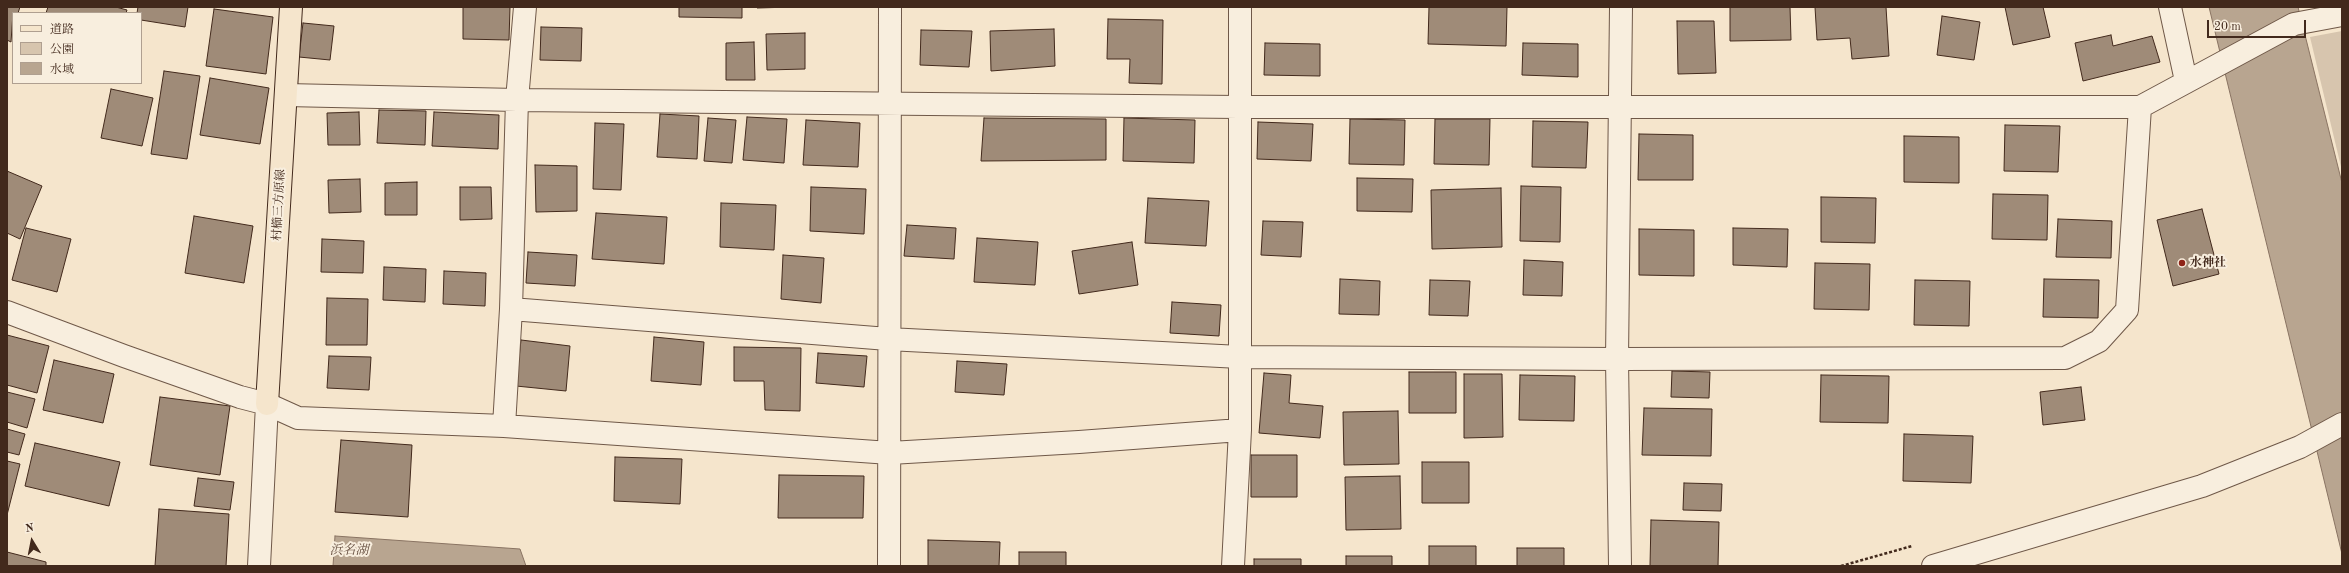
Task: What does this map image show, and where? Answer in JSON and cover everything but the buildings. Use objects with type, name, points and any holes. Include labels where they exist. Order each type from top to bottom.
[{"type":"main road","name":"村櫛三方原線","points":[[267,404],[291,7]]},
{"type":"street","points":[[504,426],[511,309],[517,100],[525,7]]},
{"type":"street","points":[[889,566],[890,453],[888,339],[890,7]]},
{"type":"street","points":[[1233,566],[1240,430],[1240,7]]},
{"type":"street","points":[[1620,566],[1617,359],[1621,7]]},
{"type":"street","points":[[2170,7],[2186,81]]},
{"type":"street","points":[[286,95],[517,100],[1239,107],[2140,107],[2294,24],[2342,15]]},
{"type":"street","points":[[511,309],[888,339],[1240,356],[1617,359],[2065,358],[2099,341],[2127,310],[2140,107]]},
{"type":"street","points":[[7,312],[124,356],[240,397],[267,404],[298,418],[504,426],[890,453],[1079,442],[1240,430]]},
{"type":"street","points":[[259,566],[267,404]]},
{"type":"street","points":[[1933,566],[2202,486],[2300,448],[2342,424]]},
{"type":"green space","points":[[2342,31],[2342,171],[2310,37]]},
{"type":"water","points":[[2209,7],[2298,7],[2342,183],[2342,554]]},
{"type":"water","name":"浜名湖","points":[[335,536],[520,549],[526,566],[333,566]]},
{"type":"place","name":"水神社","points":[[2182,263]]}]
